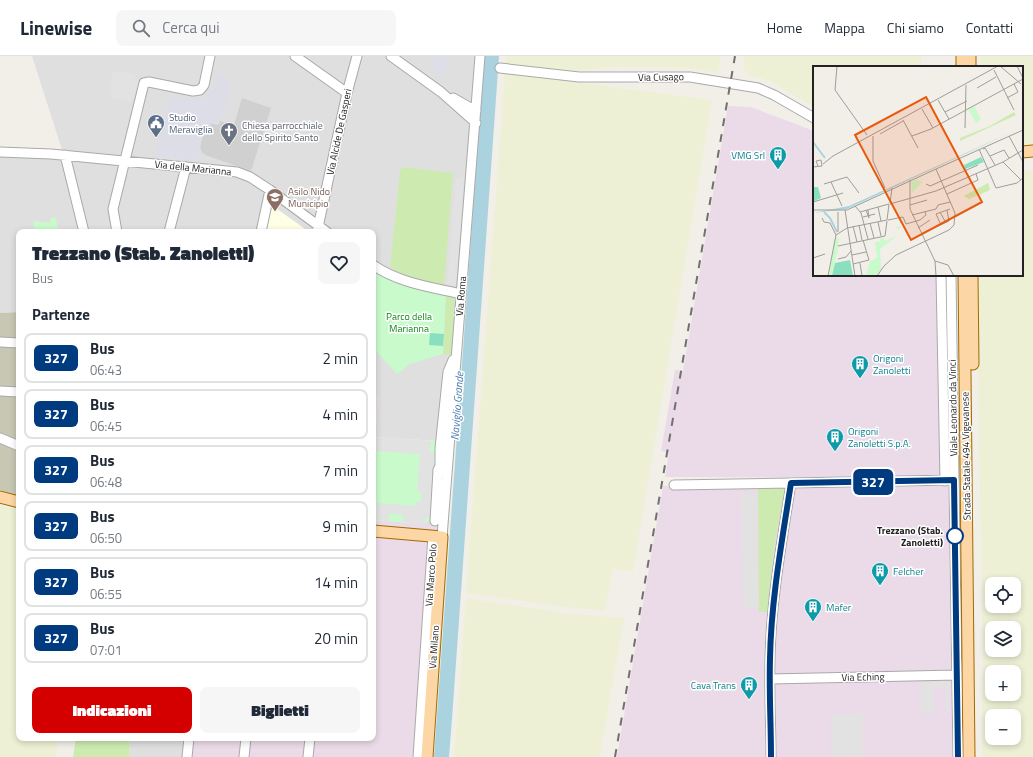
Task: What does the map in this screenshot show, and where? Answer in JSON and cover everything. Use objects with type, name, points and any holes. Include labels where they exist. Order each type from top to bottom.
[{"type":"main road","points":[[1023,152],[1033,151]]},
{"type":"main road","name":"Strada Statale 494 Vigevanese","points":[[964,276],[969,757]]},
{"type":"main road","name":"Strada Statale 494 Vigevanese","points":[[972,276],[976,757]]},
{"type":"main road","points":[[0,497],[16,501]]},
{"type":"main road","points":[[376,531],[438,536]]},
{"type":"main road","name":"Via Milano","points":[[427,757],[438,536]]},
{"type":"street","points":[[116,229],[113,209],[144,83],[149,82],[193,91],[200,90],[204,85],[210,56]]},
{"type":"street","points":[[295,56],[347,93]]},
{"type":"street","name":"Via Alcide De Gasperi","points":[[317,228],[347,93],[357,56]]},
{"type":"street","points":[[391,56],[441,92],[476,123]]},
{"type":"street","name":"Via Roma","points":[[438,536],[446,473],[476,123],[480,56]]},
{"type":"street","name":"Via Cusago","points":[[500,68],[578,77],[690,77],[758,88],[774,95],[813,117]]},
{"type":"street","points":[[441,92],[476,111]]},
{"type":"street","name":"Via della Marianna","points":[[0,152],[65,155],[243,174],[270,190],[317,228]]},
{"type":"street","points":[[65,155],[83,229]]},
{"type":"street","points":[[170,229],[186,167]]},
{"type":"street","points":[[262,229],[270,190]]},
{"type":"street","points":[[376,267],[394,277],[461,294]]},
{"type":"street","points":[[674,485],[949,480],[941,276]]},
{"type":"street","name":"Viale Leonardo da Vinci","points":[[951,276],[949,480],[957,675],[958,757]]},
{"type":"street","points":[[0,342],[16,342]]},
{"type":"street","points":[[435,521],[438,470],[440,466],[440,448],[448,372],[456,355]]},
{"type":"street","points":[[0,391],[16,392]]},
{"type":"street","points":[[0,438],[16,445]]},
{"type":"street","points":[[440,466],[446,473]]},
{"type":"street","points":[[771,757],[770,659],[775,584],[791,483]]},
{"type":"street","name":"Via Marco Polo","points":[[418,757],[438,536]]},
{"type":"street","name":"Via Eching","points":[[770,679],[957,675]]},
{"type":"street","points":[[187,757],[189,741]]},
{"type":"street","points":[[244,757],[246,741]]},
{"type":"street","points":[[308,757],[310,741]]},
{"type":"shaded area","points":[[32,56],[482,56],[452,442],[376,437],[378,395],[376,396],[376,229],[16,229],[16,312],[0,313],[0,154],[64,156]]},
{"type":"shaded area","points":[[434,56],[448,56],[445,77],[431,67],[432,66],[430,65]]},
{"type":"shaded area","points":[[506,56],[721,56],[718,73],[688,68],[615,67],[563,72],[505,65]]},
{"type":"shaded area","points":[[744,56],[921,56],[921,66],[813,66],[813,106],[770,81],[749,75],[745,71],[743,63]]},
{"type":"shaded area","points":[[980,56],[1033,56],[1033,148],[1023,148],[1023,66],[981,66]]},
{"type":"shaded area","points":[[119,71],[134,74],[138,82],[134,97],[130,102],[113,98],[109,92],[113,72]]},
{"type":"shaded area","points":[[217,73],[230,83],[229,93],[219,124],[217,125],[211,123],[204,129],[200,147],[202,153],[205,155],[200,155],[193,162],[155,155],[169,97],[191,100],[194,97],[205,99],[207,92],[214,89]]},
{"type":"shaded area","points":[[505,73],[712,100],[633,572],[613,568],[605,611],[466,593]]},
{"type":"shaded area","points":[[242,98],[271,108],[251,171],[205,155],[202,153],[200,147],[204,129],[211,125],[211,123],[219,124],[220,121],[234,125]]},
{"type":"shaded area","points":[[728,106],[751,107],[813,131],[813,276],[949,276],[950,478],[665,477],[669,453],[661,451],[675,370],[683,371]]},
{"type":"shaded area","points":[[1033,170],[1033,757],[982,757],[983,656],[976,276],[1023,276],[1023,171]]},
{"type":"shaded area","points":[[464,176],[456,286],[447,286],[456,178]]},
{"type":"shaded area","name":"Asilo Nido Municipio","points":[[270,204],[305,229],[265,229]]},
{"type":"shaded area","points":[[16,312],[16,495],[0,490],[0,313]]},
{"type":"shaded area","points":[[378,395],[376,423],[376,396]]},
{"type":"shaded area","points":[[376,437],[431,441],[430,453],[435,454],[430,518],[425,518],[424,524],[403,522],[403,515],[389,514],[388,521],[376,520],[377,503],[416,506],[416,502],[421,502],[421,492],[417,491],[420,454],[376,451]]},
{"type":"shaded area","points":[[438,441],[452,442],[430,757],[188,757],[190,741],[376,741],[376,520],[424,524]]},
{"type":"shaded area","points":[[663,486],[947,486],[951,488],[955,757],[617,757]]},
{"type":"shaded area","points":[[745,492],[757,493],[758,607],[748,608],[743,605],[741,496]]},
{"type":"shaded area","points":[[0,505],[16,509],[16,741],[58,741],[56,757],[0,757]]},
{"type":"shaded area","points":[[466,598],[572,614],[624,618],[600,757],[454,757]]},
{"type":"shaded area","points":[[921,682],[950,682],[950,712],[946,712],[946,687],[934,687],[934,712],[921,713]]},
{"type":"shaded area","points":[[831,714],[863,714],[863,757],[831,757]]},
{"type":"shaded area","points":[[130,741],[185,741],[183,757],[129,757]]},
{"type":"green space","points":[[403,167],[453,173],[444,287],[403,275],[390,267],[400,171]]},
{"type":"green space","points":[[56,217],[58,229],[34,229],[33,221],[50,223],[51,218]]},
{"type":"green space","name":"Parco della Marianna","points":[[376,271],[397,282],[446,294],[443,354],[410,364],[397,374],[377,352]]},
{"type":"green space","points":[[446,294],[455,297],[451,355],[443,354]]},
{"type":"green space","points":[[430,333],[444,334],[443,346],[429,345]]},
{"type":"green space","points":[[376,437],[438,441],[432,518],[424,524],[376,520]]},
{"type":"green space","points":[[785,488],[775,541],[767,612],[759,612],[758,489]]},
{"type":"green space","points":[[76,741],[130,741],[129,757],[73,757]]},
{"type":"water","points":[[484,56],[499,56],[452,719],[449,757],[434,757]]},
{"type":"railway","points":[[615,757],[735,56]]},
{"type":"bus line","name":"327","points":[[771,757],[770,659],[772,619],[775,584],[791,483],[954,480],[958,757]]},
{"type":"place","name":"Studio Meraviglia","points":[[156,138]]},
{"type":"place","name":"Chiesa parrocchiale dello Spirito Santo","points":[[229,146]]},
{"type":"place","name":"VMG Srl","points":[[778,170]]},
{"type":"place","name":"Asilo Nido Municipio","points":[[275,212]]},
{"type":"place","name":"Origoni Zanoletti","points":[[860,379]]},
{"type":"place","name":"Origoni Zanoletti S.p.A.","points":[[835,452]]},
{"type":"place","name":"Trezzano (Stab. Zanoletti)","points":[[955,536]]},
{"type":"place","name":"Felcher","points":[[880,586]]},
{"type":"place","name":"Mafer","points":[[813,622]]},
{"type":"place","name":"Cava Trans","points":[[749,700]]},
{"type":"water label","name":"Naviglio Grande","points":[[457,406]]}]
